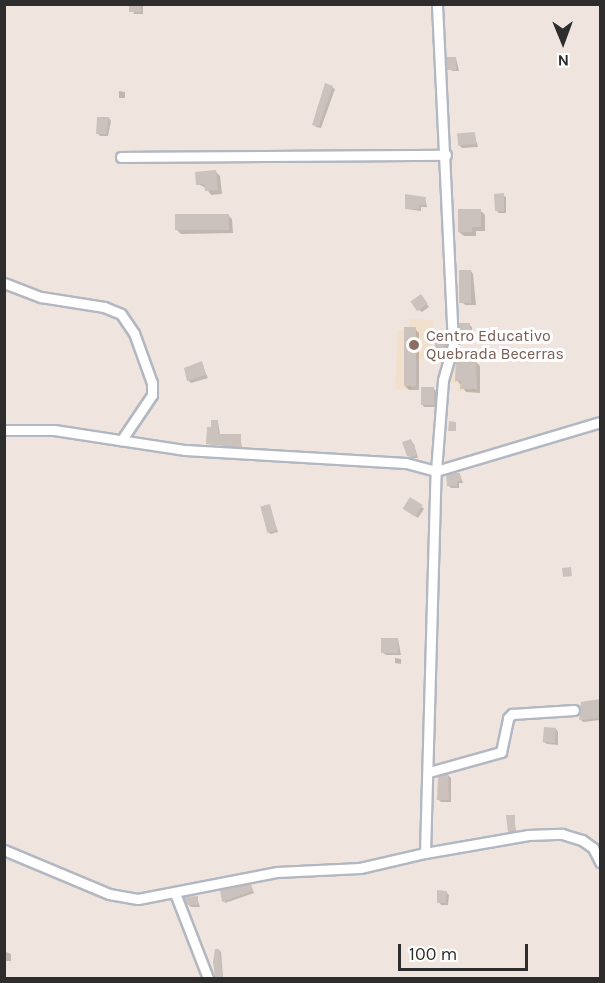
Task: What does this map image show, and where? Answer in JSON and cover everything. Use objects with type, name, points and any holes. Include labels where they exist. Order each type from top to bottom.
[{"type":"street","points":[[425,853],[429,772],[435,471],[443,380],[453,344],[438,4]]},
{"type":"street","points":[[121,157],[446,154]]},
{"type":"street","points":[[4,283],[41,297],[104,307],[121,314],[134,333],[152,383],[152,395],[121,441]]},
{"type":"street","points":[[4,430],[54,429],[185,450],[406,463],[435,471],[600,422]]},
{"type":"street","points":[[429,772],[501,752],[508,718],[512,714],[574,710]]},
{"type":"street","points":[[4,850],[109,894],[138,899],[175,893],[225,880],[278,872],[360,868],[425,853],[528,835],[562,834],[582,840],[592,848],[600,862]]},
{"type":"street","points":[[175,893],[208,978]]},
{"type":"shaded area","name":"Centro Educativo Quebrada Becerras","points":[[410,319],[433,320],[431,360],[413,359],[411,390],[395,389],[398,330],[409,331]]},
{"type":"shaded area","name":"Centro Educativo Quebrada Becerras","points":[[451,360],[477,361],[476,391],[458,391],[458,383],[450,383]]},
{"type":"building","points":[[129,4],[141,4],[141,12],[129,12]]},
{"type":"building","points":[[447,57],[456,57],[456,70],[447,70]]},
{"type":"building","points":[[325,83],[333,86],[319,126],[312,125]]},
{"type":"building","points":[[97,117],[109,117],[106,134],[96,134]]},
{"type":"building","points":[[475,132],[476,144],[458,146],[457,134]]},
{"type":"building","points":[[216,170],[218,190],[205,191],[204,184],[196,185],[195,172]]},
{"type":"building","points":[[504,193],[504,211],[495,211],[494,194]]},
{"type":"building","points":[[405,194],[426,197],[425,205],[419,205],[419,209],[405,209]]},
{"type":"building","points":[[458,209],[481,209],[481,227],[472,227],[472,232],[458,232]]},
{"type":"building","points":[[175,214],[229,214],[229,230],[175,230]]},
{"type":"building","points":[[459,270],[471,270],[471,303],[459,303]]},
{"type":"building","points":[[421,294],[428,304],[417,311],[410,301]]},
{"type":"building","points":[[459,323],[470,323],[470,337],[459,337]]},
{"type":"building","points":[[404,327],[416,327],[416,386],[404,386]]},
{"type":"building","points":[[435,330],[446,330],[444,350],[435,350]]},
{"type":"building","name":"Centro Educativo Quebrada Becerras","points":[[456,360],[476,361],[477,389],[460,389],[461,381],[455,381]]},
{"type":"building","points":[[202,361],[206,375],[187,381],[184,368]]},
{"type":"building","points":[[421,387],[434,387],[434,405],[421,405]]},
{"type":"building","points":[[211,420],[218,420],[218,434],[241,434],[241,447],[206,444],[207,427],[211,427]]},
{"type":"building","points":[[449,421],[456,422],[456,431],[448,431]]},
{"type":"building","points":[[411,439],[417,455],[411,457],[407,456],[402,442]]},
{"type":"building","points":[[460,473],[461,481],[457,481],[457,486],[447,486],[446,475]]},
{"type":"building","points":[[410,497],[423,505],[415,517],[403,509]]},
{"type":"building","points":[[270,504],[277,530],[267,533],[260,507]]},
{"type":"building","points":[[571,567],[572,576],[563,577],[562,568]]},
{"type":"building","points":[[381,638],[398,638],[398,653],[381,653]]},
{"type":"building","points":[[600,699],[600,718],[579,720],[581,702]]},
{"type":"building","points":[[544,727],[556,728],[555,743],[543,742]]},
{"type":"building","points":[[448,774],[449,800],[437,800],[438,777]]},
{"type":"building","points":[[506,815],[515,815],[515,830],[508,832]]},
{"type":"building","points":[[251,884],[253,891],[222,902],[220,890]]},
{"type":"building","points":[[437,890],[447,891],[446,903],[437,903]]},
{"type":"building","points":[[198,896],[198,905],[187,905],[184,897]]},
{"type":"building","points":[[215,949],[219,949],[223,978],[215,978],[213,962]]},
{"type":"place","name":"Centro Educativo Quebrada Becerras","points":[[414,345]]}]
